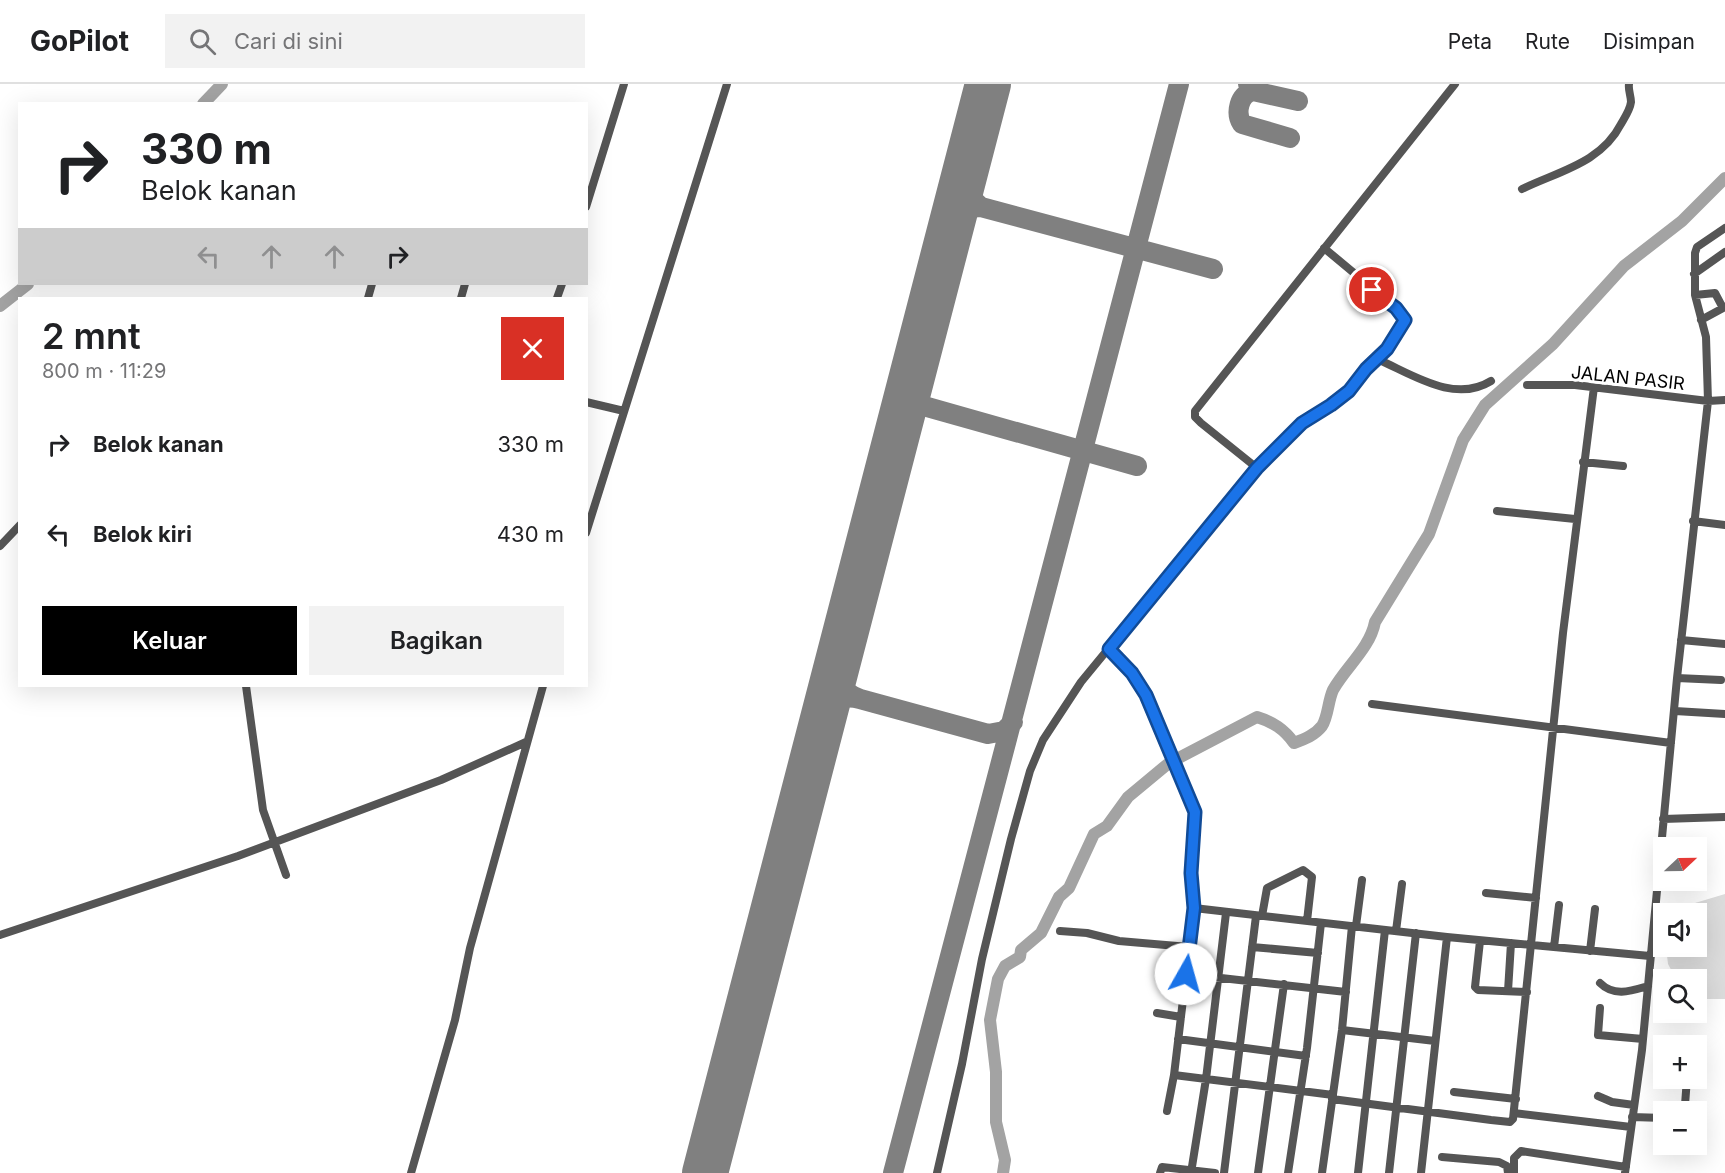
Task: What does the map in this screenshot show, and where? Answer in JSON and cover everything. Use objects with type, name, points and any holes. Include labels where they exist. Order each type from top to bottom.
[{"type":"street","points":[[588,201],[624,84]]},
{"type":"street","points":[[588,527],[727,84]]},
{"type":"street","points":[[1257,468],[1201,423],[1195,417],[1195,411],[1455,84]]},
{"type":"street","points":[[1522,189],[1585,162],[1603,148],[1617,132],[1628,112],[1631,100],[1629,84]]},
{"type":"street","points":[[1514,1173],[1514,1158],[1521,1151],[1626,1170],[1643,1039],[1677,678],[1708,401],[1706,336],[1695,295],[1694,274],[1697,247],[1725,228]]},
{"type":"street","points":[[937,1173],[962,1064],[982,958],[1030,771],[1043,740],[1067,701],[1257,468],[1302,423],[1341,399],[1392,342],[1405,320],[1396,308],[1324,248]]},
{"type":"street","points":[[1694,274],[1725,252]]},
{"type":"street","points":[[1695,295],[1715,293],[1724,308],[1701,320]]},
{"type":"street","points":[[1377,359],[1437,385],[1459,391],[1473,389],[1491,381]]},
{"type":"street","name":"JALAN PASIR","points":[[1527,385],[1594,387],[1708,401],[1725,400]]},
{"type":"street","points":[[1174,1076],[1510,1122],[1516,1099],[1575,519],[1594,387]]},
{"type":"street","points":[[588,402],[624,411]]},
{"type":"street","points":[[1583,462],[1623,466]]},
{"type":"street","points":[[1497,511],[1575,519]]},
{"type":"street","points":[[1693,521],[1725,525]]},
{"type":"street","points":[[0,546],[18,527]]},
{"type":"street","points":[[1681,640],[1725,644]]},
{"type":"street","points":[[1109,649],[1132,673],[1146,695],[1195,812],[1191,873],[1194,908],[1174,1076],[1167,1111]]},
{"type":"street","points":[[1677,678],[1721,680]]},
{"type":"street","points":[[246,687],[263,810],[286,875]]},
{"type":"street","points":[[411,1173],[455,1020],[470,948],[543,687]]},
{"type":"street","points":[[1372,704],[1671,743]]},
{"type":"street","points":[[1675,711],[1725,714]]},
{"type":"street","points":[[0,935],[238,856],[441,780],[526,742]]},
{"type":"street","points":[[1663,819],[1725,817]]},
{"type":"street","points":[[1224,1173],[1252,947],[1265,889],[1303,870],[1312,877],[1306,921]]},
{"type":"street","points":[[1322,1173],[1362,880]]},
{"type":"street","points":[[1396,931],[1402,884]]},
{"type":"street","points":[[1486,893],[1536,898]]},
{"type":"street","points":[[1554,947],[1559,905]]},
{"type":"street","points":[[1194,908],[1448,938],[1650,956]]},
{"type":"street","points":[[1590,951],[1595,909]]},
{"type":"street","points":[[1191,1171],[1211,1044],[1226,913]]},
{"type":"street","points":[[1288,1173],[1306,1056],[1321,923]]},
{"type":"street","points":[[1358,1173],[1385,930]]},
{"type":"street","points":[[1060,931],[1087,933],[1113,940],[1190,946]]},
{"type":"street","points":[[1389,1173],[1416,933]]},
{"type":"street","points":[[1421,1173],[1448,938]]},
{"type":"street","points":[[1480,941],[1475,987],[1478,990],[1527,992]]},
{"type":"street","points":[[1508,991],[1511,943]]},
{"type":"street","points":[[1252,947],[1318,952]]},
{"type":"street","points":[[1186,974],[1346,992]]},
{"type":"street","points":[[1600,983],[1614,992],[1632,991],[1648,986]]},
{"type":"street","points":[[1258,1173],[1284,984]]},
{"type":"street","points":[[1600,1008],[1598,1035],[1643,1039]]},
{"type":"street","points":[[1157,1013],[1181,1017]]},
{"type":"street","points":[[1342,1030],[1435,1041]]},
{"type":"street","points":[[1178,1039],[1306,1056]]},
{"type":"street","points":[[1454,1092],[1516,1099]]},
{"type":"street","points":[[1598,1096],[1612,1102],[1634,1105]]},
{"type":"street","points":[[1514,1113],[1631,1126]]},
{"type":"street","points":[[1632,1117],[1653,1118]]},
{"type":"street","points":[[1442,1156],[1500,1162],[1507,1166],[1508,1173]]},
{"type":"street","points":[[1160,1173],[1162,1167],[1215,1173]]},
{"type":"shaded area","points":[[1725,894],[1725,999],[1707,999],[1707,969],[1671,969],[1668,964],[1667,957],[1707,957],[1707,903],[1695,903]]},
{"type":"waterway","points":[[205,102],[222,84]]},
{"type":"waterway","points":[[1003,1173],[1005,1160],[996,1122],[996,1072],[990,1020],[998,979],[1005,966],[1020,957],[1021,950],[1041,933],[1059,897],[1069,888],[1094,834],[1107,826],[1128,797],[1169,763],[1257,717],[1278,727],[1294,743],[1309,736],[1322,726],[1333,690],[1363,649],[1375,622],[1429,534],[1463,440],[1485,405],[1553,344],[1624,266],[1682,221],[1725,178]]},
{"type":"waterway","points":[[0,306],[27,285]]},
{"type":"taxiway","points":[[893,1173],[1179,84]]},
{"type":"taxiway","points":[[1248,84],[1253,91],[1298,101]]},
{"type":"taxiway","points":[[1253,91],[1244,96],[1240,104],[1239,115],[1242,124],[1290,138]]},
{"type":"taxiway","points":[[965,173],[967,194],[981,207]]},
{"type":"taxiway","points":[[952,223],[967,208],[981,207],[1213,269]]},
{"type":"taxiway","points":[[906,401],[1137,466]]},
{"type":"taxiway","points":[[822,724],[835,702],[845,698],[860,699],[850,695],[838,677],[843,643]]},
{"type":"taxiway","points":[[860,699],[988,734],[1004,731],[1013,722]]},
{"type":"runway","points":[[705,1173],[988,84]]},
{"type":"route","points":[[1186,974],[1194,908],[1191,873],[1195,812],[1146,695],[1132,673],[1109,649],[1134,615],[1257,468],[1302,423],[1341,399],[1366,369],[1387,349],[1405,320],[1396,308],[1372,290]]}]
